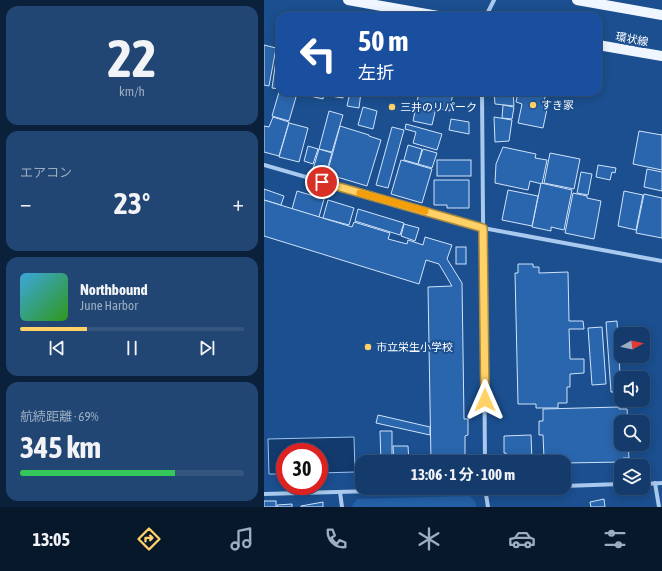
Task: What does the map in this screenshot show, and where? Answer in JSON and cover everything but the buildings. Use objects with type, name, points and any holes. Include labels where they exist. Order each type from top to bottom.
[{"type":"main road","points":[[348,0],[416,12]]},
{"type":"main road","points":[[578,0],[662,15]]},
{"type":"main road","name":"環状線","points":[[602,46],[662,56]]},
{"type":"street","points":[[488,12],[494,0]]},
{"type":"street","points":[[482,96],[485,455]]},
{"type":"street","points":[[264,165],[483,228],[662,260]]},
{"type":"street","points":[[650,483],[662,483]]},
{"type":"street","points":[[655,483],[660,507]]},
{"type":"street","points":[[571,486],[614,484]]},
{"type":"street","points":[[340,492],[342,507]]},
{"type":"street","points":[[264,494],[355,492]]},
{"type":"street","points":[[486,495],[488,507]]},
{"type":"shaded area","points":[[354,437],[355,472],[328,473],[328,443],[276,443],[276,474],[269,474],[268,439]]},
{"type":"shaded area","points":[[470,496],[475,501],[476,507],[352,507],[357,499]]},
{"type":"slow traffic","points":[[360,193],[425,211]]},
{"type":"place","name":"すき家","points":[[533,105]]},
{"type":"place","name":"三井のリパーク","points":[[392,107]]},
{"type":"place","name":"市立栄生小学校","points":[[368,347]]},
{"type":"route","points":[[322,182],[483,228],[485,400]]}]
